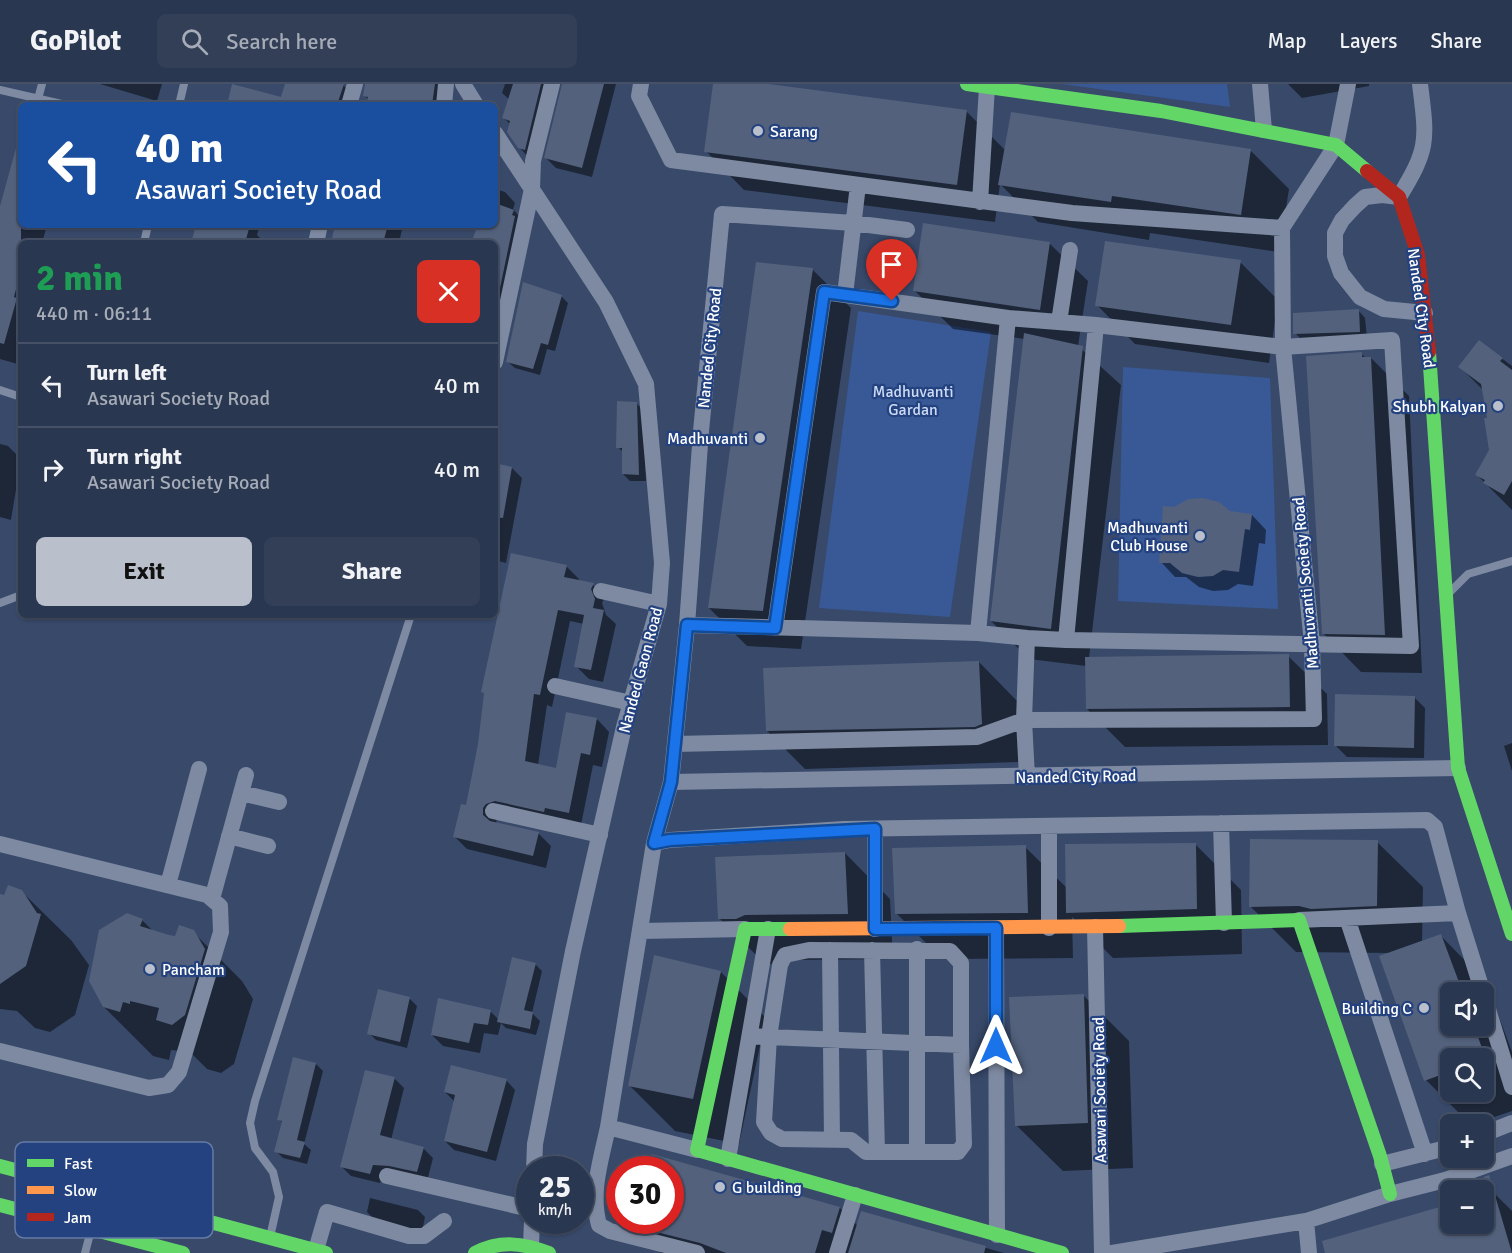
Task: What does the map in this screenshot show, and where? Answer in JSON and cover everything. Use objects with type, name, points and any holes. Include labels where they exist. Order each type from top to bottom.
[{"type":"street","points":[[351,102],[355,84]]},
{"type":"street","points":[[444,102],[446,84]]},
{"type":"street","points":[[463,84],[475,102]]},
{"type":"street","points":[[498,349],[532,189],[533,161],[552,84]]},
{"type":"street","points":[[641,84],[639,96],[671,160],[1072,213],[1282,228],[1336,145],[1348,84]]},
{"type":"street","points":[[967,84],[1030,88],[1336,145],[1399,197]]},
{"type":"street","points":[[1260,84],[1264,130]]},
{"type":"street","points":[[1399,197],[1420,163],[1425,143],[1420,84]]},
{"type":"street","points":[[980,202],[987,87]]},
{"type":"street","name":"Nanded Gaon Road","points":[[498,138],[606,302],[646,384],[662,564],[659,604],[631,703],[600,835],[535,1144],[535,1156]]},
{"type":"street","points":[[845,295],[858,185]]},
{"type":"street","points":[[1399,197],[1382,195],[1365,197],[1342,220],[1335,233],[1335,256],[1341,273],[1360,297],[1384,309],[1425,313]]},
{"type":"street","name":"Nanded City Road","points":[[1399,197],[1418,255],[1431,371],[1458,768],[1512,934]]},
{"type":"street","name":"Nanded City Road","points":[[654,843],[671,782],[687,625],[701,430],[722,214],[853,223]]},
{"type":"street","points":[[853,223],[908,231]]},
{"type":"street","name":"Madhuvanti Society Road","points":[[1024,720],[1314,719],[1312,645],[1283,347],[1282,228]]},
{"type":"street","points":[[1059,322],[1070,250]]},
{"type":"street","points":[[687,625],[775,628],[978,633],[1066,640],[1411,646],[1392,340],[1283,347],[1096,325],[1008,318],[824,292],[775,628]]},
{"type":"street","points":[[978,633],[1008,318]]},
{"type":"street","points":[[1066,640],[1096,325]]},
{"type":"street","points":[[601,591],[659,604]]},
{"type":"street","points":[[1027,638],[1024,720],[1027,777]]},
{"type":"street","points":[[555,686],[631,703]]},
{"type":"street","points":[[675,744],[978,737],[1024,720]]},
{"type":"street","name":"Nanded City Road","points":[[671,782],[1458,768]]},
{"type":"street","points":[[168,885],[199,769]]},
{"type":"street","points":[[212,899],[246,775]]},
{"type":"street","points":[[241,793],[279,802]]},
{"type":"street","points":[[493,811],[600,835]]},
{"type":"street","points":[[697,1253],[610,1231],[598,1225],[595,1210],[596,1181],[608,1127],[654,843],[670,840],[875,829],[1427,820],[1435,827],[1479,982]]},
{"type":"street","points":[[1221,824],[1224,923]]},
{"type":"street","points":[[1049,826],[1049,928]]},
{"type":"street","points":[[875,829],[875,929]]},
{"type":"street","points":[[230,836],[268,846]]},
{"type":"street","points":[[0,844],[207,895],[220,906],[221,932],[179,1072],[168,1085],[148,1088],[0,1051]]},
{"type":"street","points":[[641,931],[1049,928],[1458,914]]},
{"type":"street","points":[[1347,918],[1425,1154]]},
{"type":"street","points":[[1299,920],[1382,1164],[1390,1194]]},
{"type":"street","name":"Asawari Society Road","points":[[1095,927],[1102,1253]]},
{"type":"street","points":[[996,928],[996,1235]]},
{"type":"street","points":[[697,1150],[745,929]]},
{"type":"street","points":[[728,1159],[768,929]]},
{"type":"street","points":[[917,949],[917,1152]]},
{"type":"street","points":[[917,949],[950,951],[961,963],[964,1144],[958,1152],[866,1152],[851,1140],[782,1139],[771,1133],[764,1122],[769,1037],[780,965],[785,955],[792,951],[917,949]]},
{"type":"street","points":[[830,950],[832,1140]]},
{"type":"street","points":[[872,950],[877,1152]]},
{"type":"street","points":[[1494,1029],[1512,1087]]},
{"type":"street","points":[[750,1036],[961,1045]]},
{"type":"street","points":[[1494,1130],[1512,1123]]},
{"type":"street","points":[[608,1127],[1062,1253]]},
{"type":"street","points":[[1382,1164],[1440,1150]]},
{"type":"street","points":[[1112,1253],[1306,1221],[1390,1194],[1445,1180],[1512,1156]]},
{"type":"street","points":[[0,1166],[15,1170]]},
{"type":"street","points":[[387,1176],[516,1206]]},
{"type":"street","points":[[837,1253],[855,1195]]},
{"type":"street","points":[[0,1205],[15,1209]]},
{"type":"street","points":[[213,1223],[321,1252],[327,1212],[410,1236],[423,1236],[444,1221]]},
{"type":"street","points":[[1306,1221],[1309,1253]]},
{"type":"street","points":[[531,1234],[531,1245]]},
{"type":"street","points":[[123,1238],[183,1253]]},
{"type":"street","points":[[475,1253],[507,1243],[531,1245],[549,1253]]},
{"type":"lane","points":[[38,99],[42,84]]},
{"type":"lane","points":[[180,102],[184,84]]},
{"type":"lane","points":[[0,90],[52,102]]},
{"type":"lane","points":[[0,390],[18,396]]},
{"type":"lane","points":[[1445,597],[1468,574],[1512,561]]},
{"type":"lane","points":[[0,603],[18,596]]},
{"type":"lane","points":[[269,1238],[279,1197],[273,1172],[255,1148],[250,1122],[410,618]]},
{"type":"lane","points":[[85,1253],[89,1238]]},
{"type":"green space","points":[[1062,84],[1227,84],[1230,107]]},
{"type":"green space","name":"Madhuvanti Gardan","points":[[858,311],[991,332],[950,617],[819,608]]},
{"type":"green space","points":[[1123,367],[1270,378],[1278,609],[1118,601]]},
{"type":"building","points":[[232,84],[281,97],[285,84],[344,84],[338,102],[228,102]]},
{"type":"building","points":[[365,84],[435,84],[432,102],[367,102],[368,97],[363,96]]},
{"type":"building","points":[[513,84],[541,84],[525,150],[518,148],[507,132],[510,121],[502,118]]},
{"type":"building","points":[[562,84],[604,84],[582,168],[544,158]]},
{"type":"building","name":"Sarang","points":[[713,84],[769,84],[967,110],[957,185],[704,152]]},
{"type":"building","points":[[1011,112],[1251,149],[1241,215],[1112,196],[1111,202],[998,185]]},
{"type":"building","points":[[16,148],[18,148],[18,228],[21,228],[21,240],[18,240],[18,282],[14,297],[17,298],[4,344],[0,343],[0,206]]},
{"type":"building","points":[[498,204],[514,210],[512,215],[515,216],[498,298],[498,240],[472,240],[477,228],[498,228]]},
{"type":"building","points":[[923,223],[1050,242],[1040,310],[913,291]]},
{"type":"building","points":[[195,228],[249,228],[246,240],[192,240]]},
{"type":"building","points":[[334,228],[387,228],[384,240],[332,240]]},
{"type":"building","points":[[1105,241],[1241,260],[1231,325],[1095,306]]},
{"type":"building","name":"Madhuvanti","points":[[756,262],[813,268],[763,611],[708,608]]},
{"type":"building","points":[[523,282],[562,295],[548,345],[541,343],[533,369],[506,362]]},
{"type":"building","points":[[1359,309],[1360,332],[1293,334],[1293,313]]},
{"type":"building","points":[[1024,333],[1083,346],[1051,629],[990,621]]},
{"type":"building","name":"Shubh Kalyan","points":[[1479,340],[1503,358],[1500,361],[1512,370],[1512,481],[1504,495],[1483,483],[1485,480],[1475,475],[1489,450],[1484,418],[1487,418],[1481,384],[1458,367]]},
{"type":"building","points":[[1362,352],[1362,357],[1371,357],[1385,635],[1322,634],[1306,356]]},
{"type":"building","points":[[617,401],[637,402],[639,475],[622,474],[622,448],[616,448]]},
{"type":"building","points":[[498,464],[512,467],[503,518],[498,517]]},
{"type":"building","name":"Madhuvanti Club House","points":[[1203,498],[1219,502],[1230,511],[1252,514],[1250,530],[1245,529],[1239,572],[1223,570],[1213,576],[1198,577],[1182,573],[1170,563],[1159,563],[1163,506],[1174,507],[1188,499]]},
{"type":"building","points":[[511,553],[567,565],[564,577],[594,583],[591,589],[595,599],[593,608],[604,610],[591,670],[574,667],[584,615],[558,610],[540,695],[534,694],[525,761],[556,768],[566,712],[597,718],[590,755],[581,753],[569,813],[545,808],[544,812],[495,801],[486,804],[483,808],[483,815],[490,821],[539,832],[533,856],[453,837],[461,804],[466,805],[478,744],[484,693],[481,692]]},
{"type":"building","points":[[1289,654],[1290,707],[1086,709],[1085,657]]},
{"type":"building","points":[[979,661],[982,724],[975,727],[766,731],[763,668]]},
{"type":"building","points":[[1335,694],[1415,696],[1414,748],[1334,746]]},
{"type":"building","points":[[1250,839],[1378,840],[1377,906],[1311,909],[1299,906],[1249,907]]},
{"type":"building","points":[[1196,843],[1197,909],[1066,913],[1065,844]]},
{"type":"building","points":[[1026,845],[1028,913],[895,914],[892,848]]},
{"type":"building","points":[[845,852],[848,914],[745,915],[736,919],[718,919],[715,857]]},
{"type":"building","points":[[8,885],[22,890],[37,913],[41,914],[26,966],[0,984],[0,894],[4,895]]},
{"type":"building","name":"Pancham","points":[[127,913],[143,919],[140,926],[169,935],[175,936],[179,925],[194,930],[205,949],[185,1015],[172,1025],[156,1020],[159,1008],[130,1001],[130,1004],[123,1002],[120,1012],[103,1007],[89,981],[99,930]]},
{"type":"building","name":"Building C","points":[[1441,934],[1459,982],[1440,982],[1440,1036],[1478,1036],[1482,1048],[1440,1048],[1440,1075],[1424,1081],[1379,956]]},
{"type":"building","points":[[654,955],[721,971],[693,1099],[628,1086]]},
{"type":"building","points":[[512,957],[536,963],[524,1010],[533,1012],[530,1029],[497,1022]]},
{"type":"building","points":[[378,989],[410,997],[400,1042],[367,1034]]},
{"type":"building","points":[[1084,994],[1088,1123],[1015,1126],[1009,997]]},
{"type":"building","points":[[438,998],[491,1010],[488,1025],[474,1023],[469,1043],[431,1035]]},
{"type":"building","points":[[293,1057],[316,1063],[297,1140],[305,1142],[300,1158],[274,1152],[282,1121],[277,1120]]},
{"type":"building","points":[[451,1065],[507,1079],[487,1152],[444,1141],[455,1095],[444,1092]]},
{"type":"building","points":[[365,1070],[395,1077],[380,1135],[424,1147],[417,1172],[373,1165],[370,1174],[340,1167]]},
{"type":"building","name":"G building","points":[[684,1163],[840,1207],[832,1233],[822,1230],[815,1253],[726,1253],[700,1243],[664,1234],[684,1234]]},
{"type":"building","points":[[1489,1175],[1490,1180],[1484,1180],[1484,1177]]},
{"type":"building","points":[[1494,1192],[1512,1253],[1325,1253],[1322,1241],[1440,1207],[1440,1234],[1494,1234]]},
{"type":"building","points":[[861,1211],[986,1246],[984,1253],[848,1253]]},
{"type":"traffic: fast","points":[[967,84],[1161,111],[1336,145],[1367,171]]},
{"type":"traffic: fast","points":[[1429,352],[1458,768],[1512,934]]},
{"type":"traffic: fast","points":[[1119,926],[1299,920],[1380,1156],[1390,1194]]},
{"type":"traffic: fast","points":[[790,929],[745,929],[697,1150],[1062,1253]]},
{"type":"traffic: fast","points":[[0,1166],[15,1170]]},
{"type":"traffic: fast","points":[[0,1205],[15,1209]]},
{"type":"traffic: fast","points":[[213,1223],[326,1253]]},
{"type":"traffic: fast","points":[[126,1238],[183,1253]]},
{"type":"traffic: fast","points":[[475,1253],[493,1246],[512,1244],[549,1253]]},
{"type":"traffic: slow","points":[[790,929],[1119,926]]},
{"type":"traffic: jam","points":[[1367,171],[1399,197],[1418,255],[1429,352]]},
{"type":"place","name":"Sarang","points":[[758,131]]},
{"type":"place","name":"Shubh Kalyan","points":[[1498,406]]},
{"type":"place","name":"Madhuvanti","points":[[760,438]]},
{"type":"place","name":"Madhuvanti Club House","points":[[1200,536]]},
{"type":"place","name":"Pancham","points":[[150,969]]},
{"type":"place","name":"Building C","points":[[1424,1008]]},
{"type":"place","name":"G building","points":[[720,1187]]},
{"type":"route","points":[[892,301],[824,292],[775,628],[687,625],[671,782],[654,843],[670,840],[875,829],[875,929],[996,928],[996,1046]]}]
